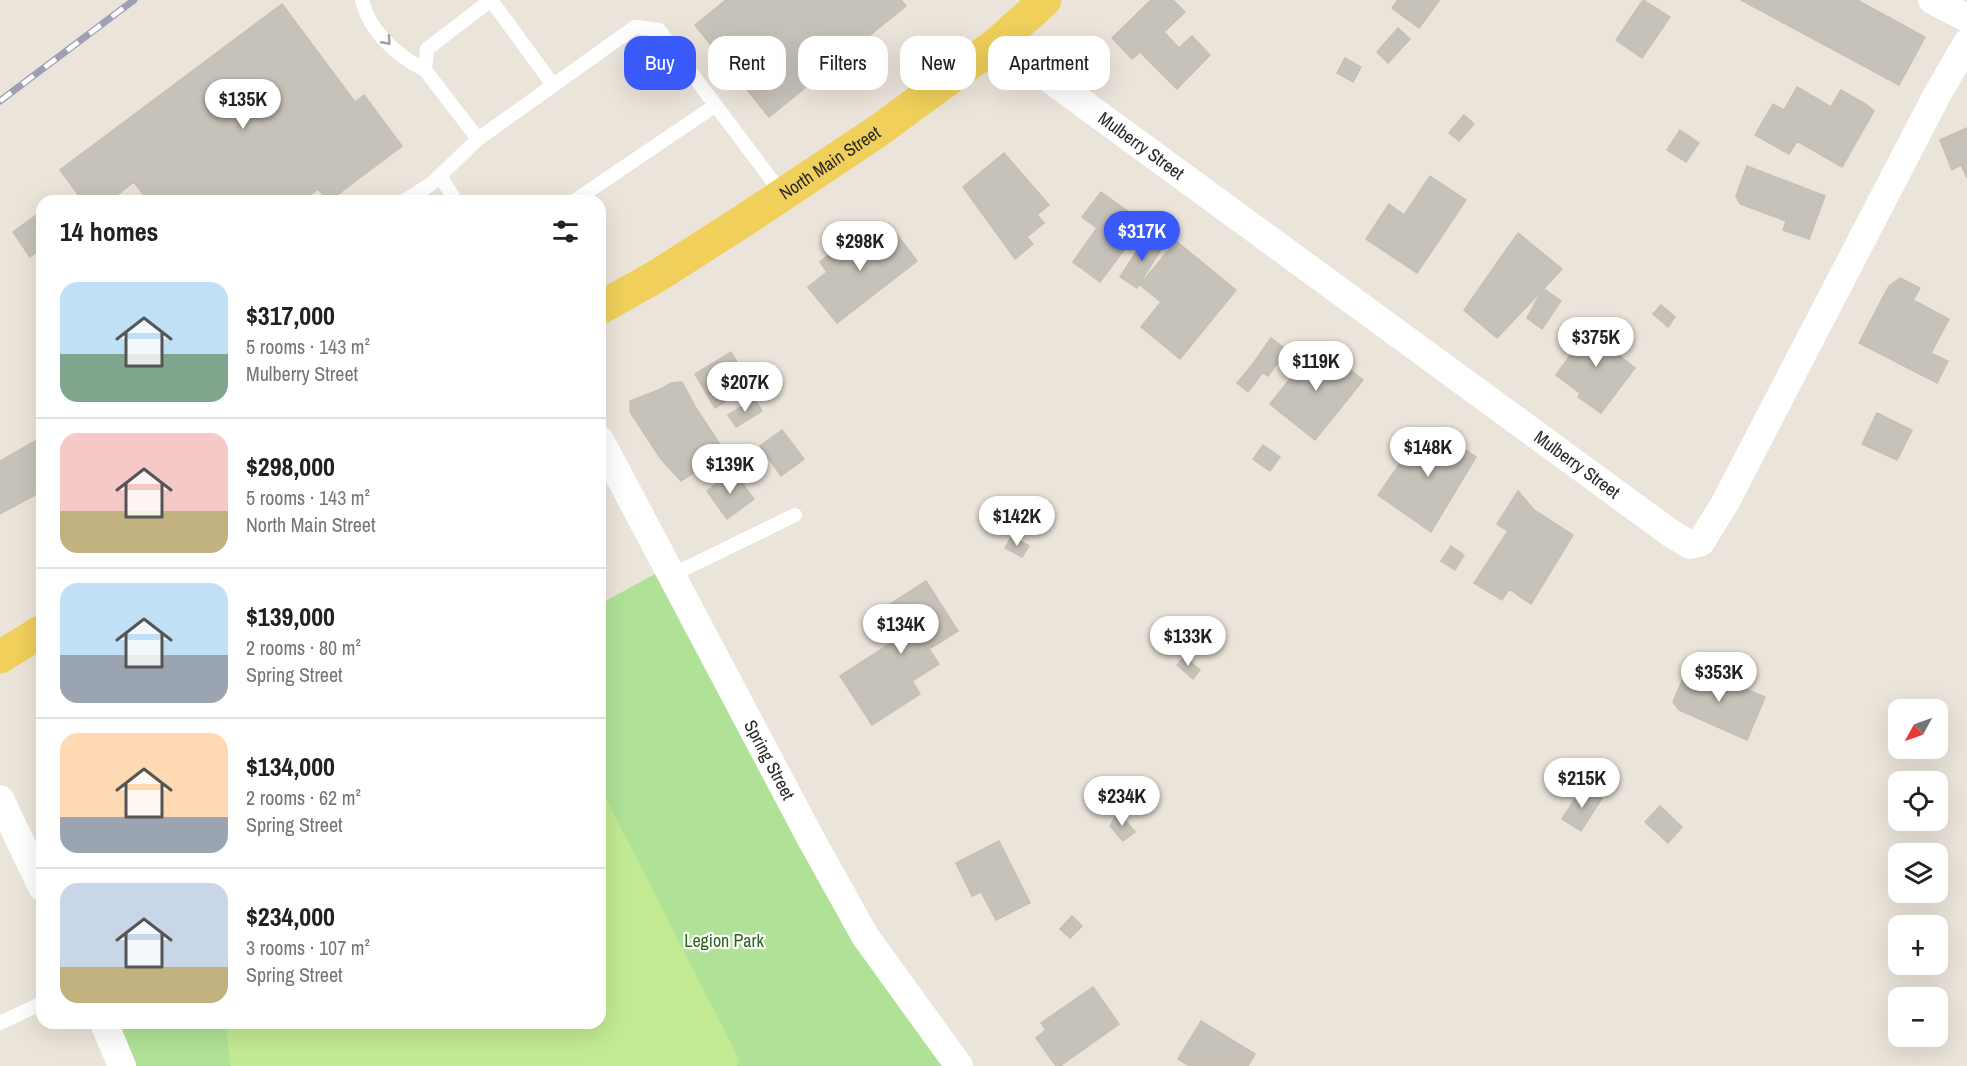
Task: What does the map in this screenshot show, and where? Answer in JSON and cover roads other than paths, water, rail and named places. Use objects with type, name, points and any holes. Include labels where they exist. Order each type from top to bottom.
[{"type":"main road","name":"North Main Street","points":[[1006,36],[1045,0]]},
{"type":"main road","name":"North Main Street","points":[[606,305],[657,276],[783,195],[878,131],[988,50]]},
{"type":"main road","points":[[0,657],[36,635]]},
{"type":"street","points":[[1932,0],[1967,18]]},
{"type":"street","name":"Mulberry Street","points":[[1065,90],[1669,532],[1690,545],[1701,542],[1725,503],[1932,103],[1967,43]]},
{"type":"street","name":"Spring Street","points":[[606,451],[865,936],[959,1066]]},
{"type":"street","points":[[0,799],[36,874]]},
{"type":"street","points":[[107,1029],[123,1066]]},
{"type":"lane","points":[[362,0],[372,24],[405,60],[424,70],[478,139]]},
{"type":"lane","points":[[424,70],[428,49],[491,0],[553,85]]},
{"type":"lane","points":[[414,195],[431,184],[478,139],[635,27],[659,30],[783,195]]},
{"type":"lane","points":[[583,195],[716,105]]},
{"type":"lane","points":[[440,176],[452,195]]},
{"type":"lane","points":[[672,575],[795,515]]},
{"type":"lane","points":[[0,1023],[36,1006]]},
{"type":"railway","points":[[0,101],[134,0]]},
{"type":"park label","name":"Legion Park","points":[[724,941]]}]
